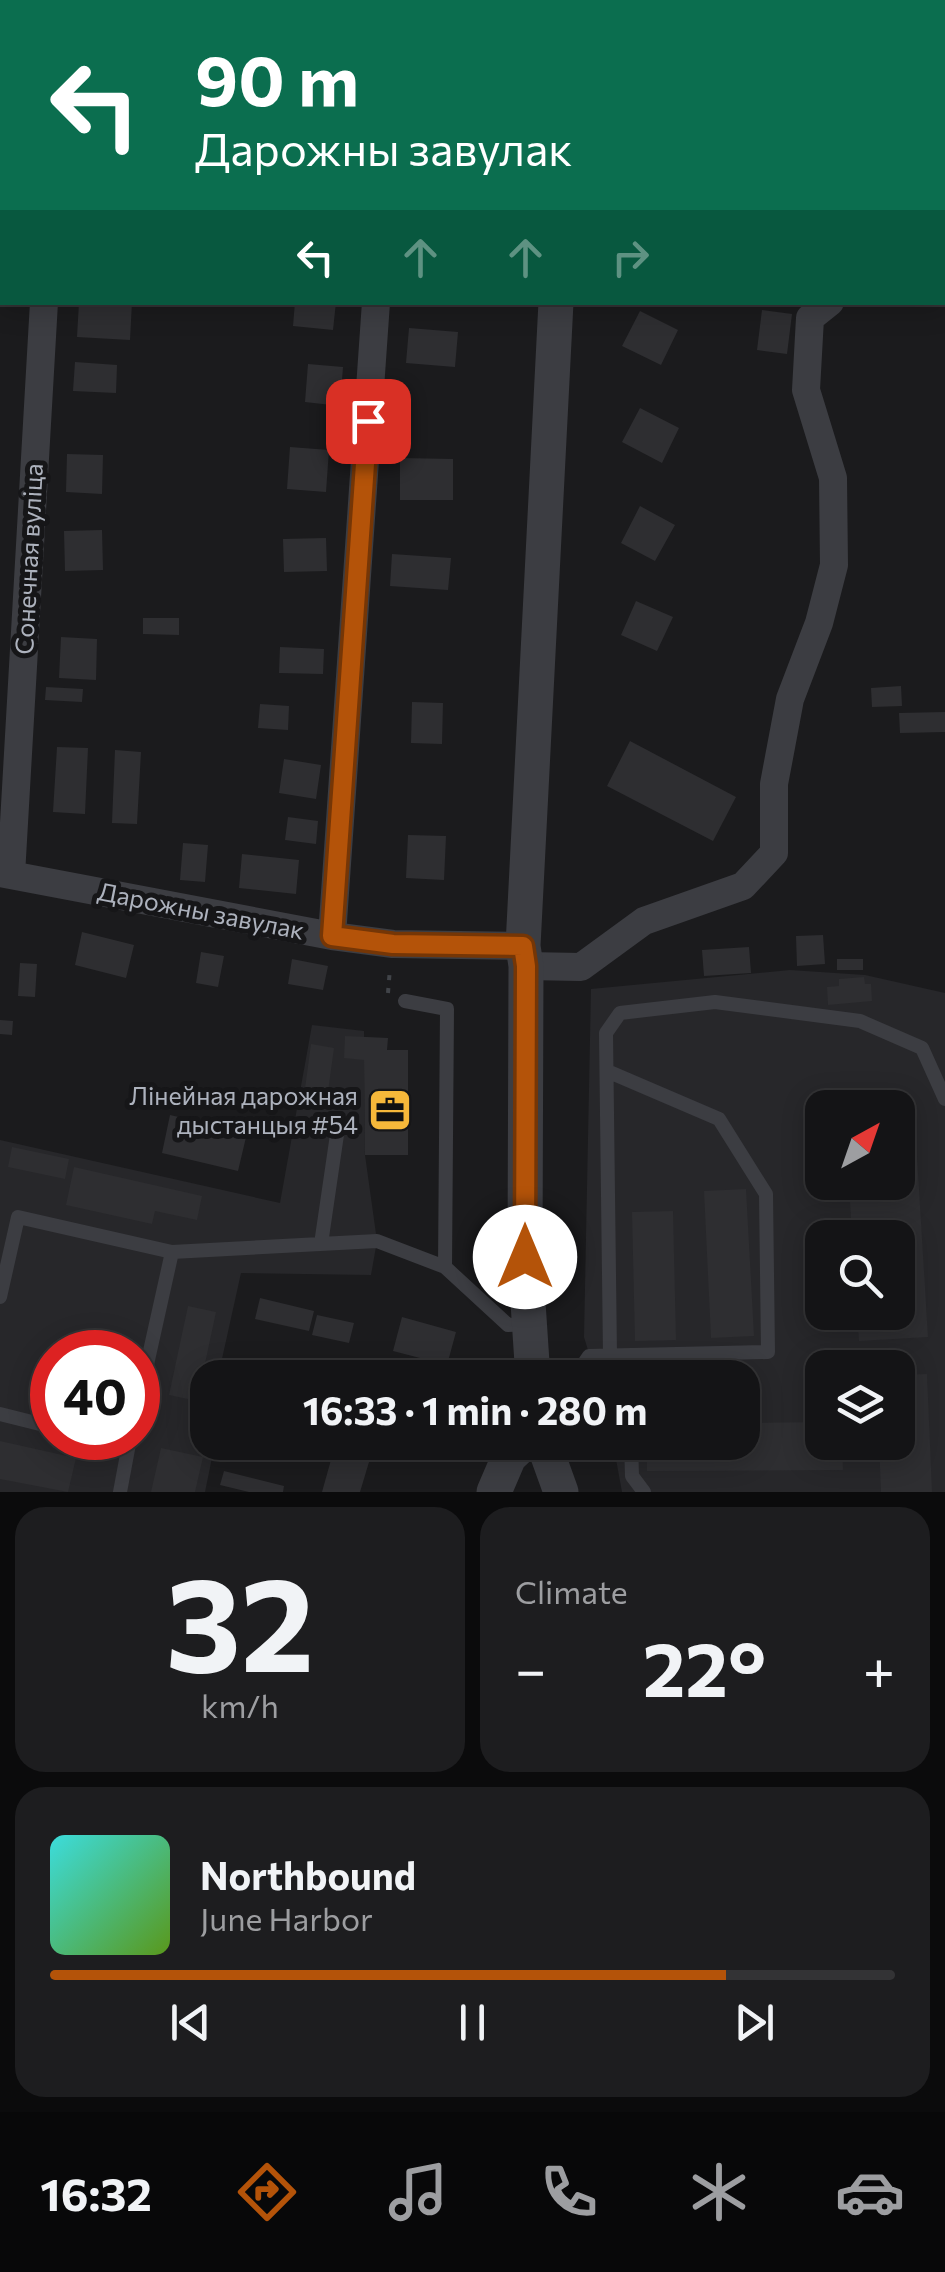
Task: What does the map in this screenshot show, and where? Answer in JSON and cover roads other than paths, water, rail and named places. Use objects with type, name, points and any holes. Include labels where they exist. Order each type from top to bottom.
[{"type":"street","name":"Сонечная вуліца","points":[[6,874],[44,305]]},
{"type":"street","points":[[332,936],[376,305]]},
{"type":"street","points":[[532,1360],[528,1324],[525,956],[556,305]]},
{"type":"street","name":"Дарожны завулак","points":[[6,874],[332,936],[525,956],[581,967],[644,922],[743,886],[774,853],[774,784],[790,699],[820,623],[834,565],[832,478],[806,390],[810,318],[826,305]]},
{"type":"street","points":[[494,1492],[508,1460]]},
{"type":"street","points":[[549,1460],[561,1492]]},
{"type":"lane","points":[[405,1001],[447,1010],[445,1266]]},
{"type":"lane","points":[[610,1355],[606,1032],[620,1013],[715,1002],[860,1021],[922,1048],[945,1099]]},
{"type":"lane","points":[[586,1360],[589,1356],[610,1355],[768,1352],[766,1194],[719,1119],[607,1071]]},
{"type":"lane","points":[[322,1244],[338,1121]]},
{"type":"lane","points":[[0,1297],[18,1217],[172,1252],[377,1241],[445,1266],[508,1325],[528,1324]]},
{"type":"lane","points":[[155,1330],[172,1252]]},
{"type":"lane","points":[[631,1355],[631,1360]]},
{"type":"lane","points":[[0,1414],[30,1421]]},
{"type":"lane","points":[[120,1492],[126,1460]]},
{"type":"lane","points":[[632,1460],[632,1476],[644,1492]]},
{"type":"place","name":"Лінейная дарожная дыстанцыя #54","points":[[390,1110]]}]
